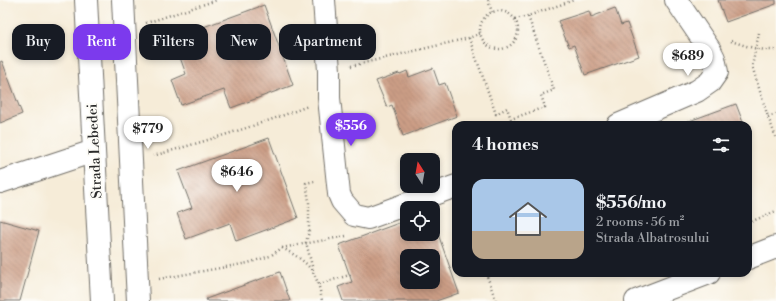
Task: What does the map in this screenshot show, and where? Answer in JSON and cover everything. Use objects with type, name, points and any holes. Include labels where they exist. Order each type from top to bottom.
[{"type":"street","name":"Strada Lebedei","points":[[86,0],[102,301]]},
{"type":"street","points":[[124,0],[125,24]]},
{"type":"street","points":[[324,0],[329,71],[329,98],[339,194],[342,201],[354,215],[368,218],[452,187]]},
{"type":"street","points":[[627,121],[697,91],[710,82],[716,72],[714,58],[676,0]]},
{"type":"street","points":[[126,60],[138,292]]},
{"type":"street","points":[[0,182],[94,151]]},
{"type":"street","points":[[752,256],[776,247]]},
{"type":"street","points":[[636,301],[699,277]]},
{"type":"path","points":[[131,28],[217,0]]},
{"type":"path","points":[[488,0],[492,12]]},
{"type":"path","points":[[515,19],[574,0]]},
{"type":"path","points":[[492,12],[505,12],[515,19],[518,24],[517,37],[510,46],[497,49],[491,47],[482,38],[481,26],[483,21],[492,12]]},
{"type":"path","points":[[470,38],[496,114],[507,108],[511,119],[545,107],[541,95],[554,90],[528,16]]},
{"type":"path","points":[[329,71],[470,38],[481,33]]},
{"type":"path","points":[[759,33],[754,49],[752,66],[776,137]]},
{"type":"path","points":[[701,36],[730,41],[754,49],[766,51],[776,50]]},
{"type":"path","points":[[131,163],[277,118],[329,98]]},
{"type":"path","points":[[768,117],[776,114]]},
{"type":"path","points":[[312,270],[306,242],[309,232],[309,201],[306,183],[337,174]]},
{"type":"path","points":[[752,221],[776,211]]},
{"type":"path","points":[[138,292],[248,263],[270,256],[282,248],[306,242],[349,235]]},
{"type":"path","points":[[282,248],[296,255],[312,270],[320,284],[322,301]]},
{"type":"path","points":[[320,284],[353,274]]},
{"type":"path","points":[[487,277],[496,301]]},
{"type":"building","points":[[718,0],[776,0],[776,4],[726,22]]},
{"type":"building","points":[[264,5],[271,24],[216,24],[216,60],[271,60],[271,24],[279,46],[279,60],[284,60],[293,85],[231,108],[224,90],[181,105],[172,80],[186,74],[181,60],[208,60],[208,25]]},
{"type":"building","points":[[615,8],[621,25],[627,23],[639,56],[585,75],[574,45],[569,47],[558,21],[589,11],[591,17]]},
{"type":"building","points":[[2,61],[22,114],[0,123],[0,62]]},
{"type":"building","points":[[433,68],[439,85],[445,83],[457,116],[403,136],[392,105],[387,107],[376,81],[407,71],[409,77]]},
{"type":"building","points":[[736,104],[742,121],[689,121]]},
{"type":"building","points":[[269,138],[298,218],[236,241],[230,223],[186,239],[177,213],[192,208],[178,171]]},
{"type":"building","points":[[0,220],[39,231],[20,301],[0,301]]},
{"type":"building","points":[[400,223],[400,241],[440,241],[440,240],[452,277],[459,293],[436,301],[343,301],[338,287],[352,282],[339,245]]},
{"type":"building","points":[[280,272],[290,301],[207,301],[206,299]]}]
